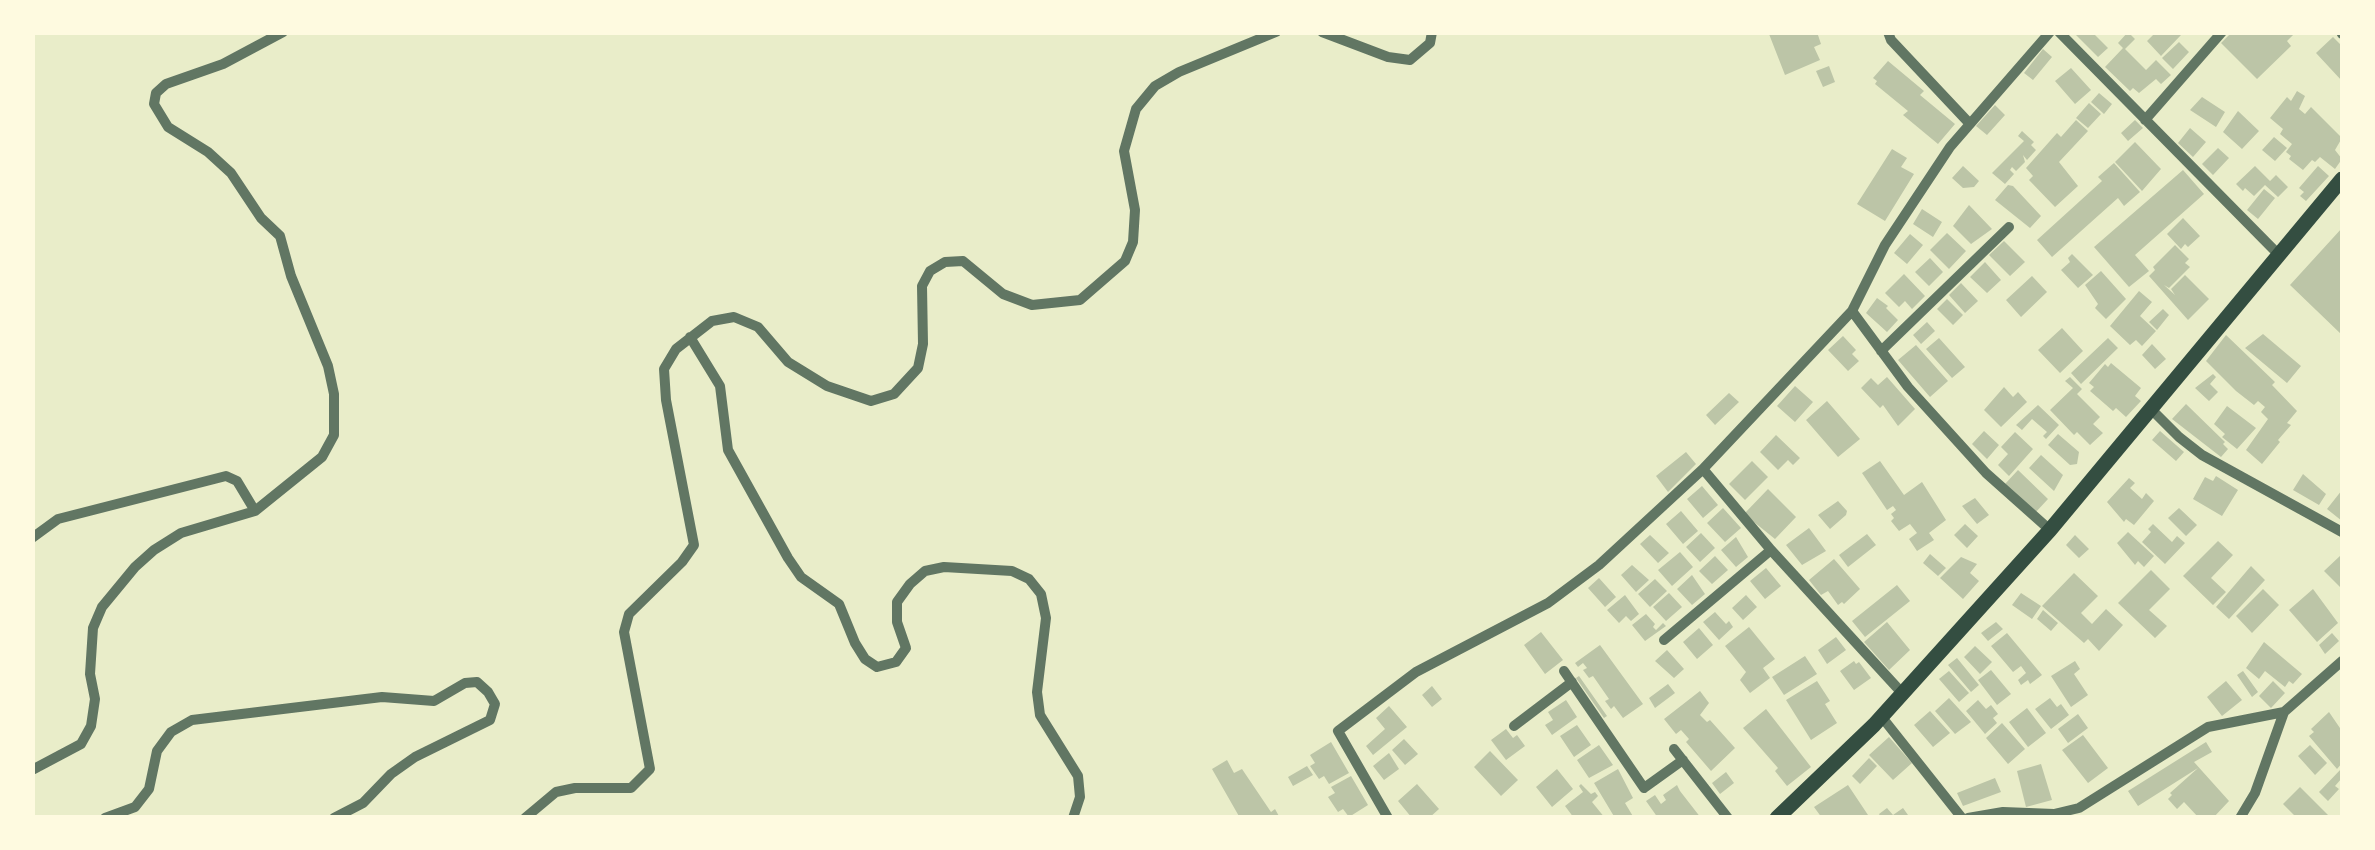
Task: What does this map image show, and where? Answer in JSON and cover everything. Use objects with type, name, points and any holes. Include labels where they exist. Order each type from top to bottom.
[{"type":"main road","points":[[1777,818],[1902,694],[2050,530],[2342,180]]},
{"type":"street","points":[[32,770],[80,744],[91,726],[93,628],[102,607],[135,568],[181,533],[255,511],[322,458],[334,434],[328,366],[290,276],[280,236],[260,218],[231,173],[208,152],[168,127],[154,104],[156,93],[166,84],[224,64],[284,32]]},
{"type":"street","points":[[525,818],[556,792],[631,788],[650,768],[624,632],[629,614],[694,545],[670,431],[664,369],[676,349],[712,321],[734,317],[758,327],[788,362],[826,386],[870,401],[894,394],[918,368],[923,344],[922,286],[930,270],[944,262],[963,261],[1003,294],[1032,304],[1080,300],[1125,261],[1133,242],[1135,210],[1124,151],[1136,109],[1156,86],[1179,72],[1276,32]]},
{"type":"street","points":[[1322,32],[1388,57],[1410,60],[1430,43],[1432,32]]},
{"type":"street","points":[[1888,32],[1891,40],[1970,124]]},
{"type":"street","points":[[1372,818],[1386,814],[1338,731],[1416,672],[1548,603],[1599,564],[1704,470],[1852,311],[1886,245],[1950,147],[2050,32]]},
{"type":"street","points":[[2059,32],[2279,255]]},
{"type":"street","points":[[2146,120],[2222,32]]},
{"type":"street","points":[[1881,351],[2009,227]]},
{"type":"street","points":[[1852,311],[1908,387],[1986,473],[2050,530]]},
{"type":"street","points":[[690,337],[720,386],[728,450],[788,558],[802,577],[839,604],[856,643],[877,667],[896,662],[906,648],[897,622],[897,602],[925,571],[944,567],[1012,572],[1029,579],[1041,594],[1046,618],[1037,692],[1040,715],[1078,776],[1080,797],[1073,818]]},
{"type":"street","points":[[2152,409],[2178,438],[2202,455],[2342,532]]},
{"type":"street","points":[[1704,470],[1902,694]]},
{"type":"street","points":[[32,538],[58,518],[226,476],[236,482],[255,511]]},
{"type":"street","points":[[1664,640],[1771,550]]},
{"type":"street","points":[[2240,818],[2255,794],[2284,712],[2342,661]]},
{"type":"street","points":[[1564,671],[1644,788],[1682,760]]},
{"type":"street","points":[[105,818],[135,807],[149,789],[156,751],[171,732],[192,720],[382,697],[434,700],[465,683],[477,682],[488,692],[495,704],[490,720],[415,757],[363,804],[334,818]]},
{"type":"street","points":[[1514,726],[1572,682]]},
{"type":"street","points":[[1881,716],[1965,818],[2004,812],[2054,814],[2079,808],[2208,727],[2284,712]]},
{"type":"street","points":[[1674,749],[1728,818]]},
{"type":"building","points":[[1817,32],[1821,44],[1814,47],[1820,60],[1785,75],[1769,34]]},
{"type":"building","points":[[2092,32],[2108,48],[2098,57],[2076,35]]},
{"type":"building","points":[[2128,32],[2135,39],[2125,49],[2146,70],[2156,60],[2171,75],[2161,84],[2156,79],[2139,93],[2133,88],[2130,91],[2105,67],[2123,48],[2118,43]]},
{"type":"building","points":[[2156,32],[2181,35],[2161,56],[2147,41]]},
{"type":"building","points":[[2232,32],[2296,32],[2287,41],[2291,46],[2257,79],[2221,43]]},
{"type":"building","points":[[2333,37],[2342,46],[2342,81],[2316,53]]},
{"type":"building","points":[[2179,42],[2189,52],[2173,69],[2162,58]]},
{"type":"building","points":[[2043,49],[2052,57],[2033,80],[2024,73]]},
{"type":"building","points":[[1888,61],[1955,124],[1938,144],[1903,115],[1908,111],[1875,84],[1873,78]]},
{"type":"building","points":[[1829,66],[1835,82],[1823,87],[1816,71]]},
{"type":"building","points":[[2071,68],[2091,90],[2075,104],[2055,81]]},
{"type":"building","points":[[2297,91],[2305,96],[2299,109],[2305,114],[2311,107],[2342,138],[2335,150],[2342,159],[2335,169],[2320,157],[2303,170],[2289,159],[2291,156],[2286,152],[2292,144],[2270,118]]},
{"type":"building","points":[[2099,93],[2112,104],[2104,114],[2091,102]]},
{"type":"building","points":[[2202,97],[2225,112],[2216,127],[2190,110]]},
{"type":"building","points":[[2089,103],[2101,114],[2088,128],[2076,118]]},
{"type":"building","points":[[1995,105],[2005,115],[1987,135],[1976,126]]},
{"type":"building","points":[[2238,111],[2259,131],[2242,149],[2223,132]]},
{"type":"building","points":[[2076,120],[2088,131],[2059,162],[2078,186],[2055,207],[2029,180],[2033,176],[2026,168],[2057,133],[2061,137]]},
{"type":"building","points":[[2135,120],[2143,128],[2128,141],[2121,133]]},
{"type":"building","points":[[2190,128],[2206,142],[2193,157],[2178,143]]},
{"type":"building","points":[[2022,131],[2034,142],[2031,145],[2036,150],[2027,160],[2023,155],[2025,162],[2016,171],[2012,167],[2014,174],[2005,184],[1992,173],[2024,141],[2018,136]]},
{"type":"building","points":[[2274,137],[2287,148],[2275,161],[2262,150]]},
{"type":"building","points":[[2135,142],[2161,169],[2142,191],[2115,162]]},
{"type":"building","points":[[2218,148],[2229,158],[2213,175],[2202,164]]},
{"type":"building","points":[[1892,149],[1907,158],[1901,167],[1914,174],[1885,221],[1857,204]]},
{"type":"building","points":[[2114,163],[2140,192],[2124,206],[2118,198],[2052,257],[2037,240],[2102,181],[2098,177]]},
{"type":"building","points":[[1963,166],[1979,181],[1974,187],[1963,188],[1952,178]]},
{"type":"building","points":[[2255,166],[2270,181],[2276,175],[2288,187],[2278,197],[2265,185],[2254,196],[2245,188],[2243,191],[2236,184]]},
{"type":"building","points":[[2318,166],[2329,176],[2306,201],[2299,188]]},
{"type":"building","points":[[2183,170],[2204,194],[2135,255],[2149,271],[2129,287],[2094,247]]},
{"type":"building","points":[[2008,185],[2041,216],[2030,228],[1995,200]]},
{"type":"building","points":[[2264,189],[2275,198],[2258,219],[2247,210]]},
{"type":"building","points":[[1969,205],[1992,229],[1971,244],[1953,226]]},
{"type":"building","points":[[1922,209],[1942,222],[1933,237],[1913,224]]},
{"type":"building","points":[[2183,218],[2200,236],[2181,249],[2167,234]]},
{"type":"building","points":[[2342,228],[2342,335],[2290,285]]},
{"type":"building","points":[[1947,233],[1966,251],[1949,269],[1930,250]]},
{"type":"building","points":[[1910,234],[1923,245],[1907,264],[1894,253]]},
{"type":"building","points":[[2004,241],[2025,262],[2010,276],[1989,255]]},
{"type":"building","points":[[2175,245],[2189,259],[2185,263],[2190,267],[2169,288],[2164,285],[2175,295],[2171,289],[2185,275],[2209,299],[2188,320],[2149,276]]},
{"type":"building","points":[[2072,254],[2093,275],[2078,288],[2061,270]]},
{"type":"building","points":[[1930,258],[1943,272],[1929,286],[1915,272]]},
{"type":"building","points":[[1985,262],[2001,280],[1987,293],[1970,277]]},
{"type":"building","points":[[2101,271],[2126,299],[2106,319],[2095,308],[2098,304],[2085,285]]},
{"type":"building","points":[[1904,274],[1925,296],[1912,309],[1905,301],[1899,307],[1885,293]]},
{"type":"building","points":[[2032,276],[2047,292],[2021,317],[2006,300]]},
{"type":"building","points":[[1961,283],[1978,301],[1965,313],[1949,295]]},
{"type":"building","points":[[2139,291],[2152,302],[2140,316],[2156,331],[2142,346],[2136,340],[2130,345],[2110,326]]},
{"type":"building","points":[[1877,298],[1898,320],[1887,332],[1866,313]]},
{"type":"building","points":[[1947,299],[1963,315],[1953,325],[1937,309]]},
{"type":"building","points":[[2163,309],[2169,315],[2157,330],[2149,322]]},
{"type":"building","points":[[1927,322],[1935,331],[1921,344],[1913,335]]},
{"type":"building","points":[[2062,328],[2083,351],[2060,373],[2038,350]]},
{"type":"building","points":[[2263,334],[2301,366],[2287,383],[2245,348]]},
{"type":"building","points":[[2226,335],[2275,382],[2272,385],[2297,411],[2262,464],[2246,450],[2268,419],[2261,412],[2265,407],[2258,401],[2254,405],[2236,391],[2206,361]]},
{"type":"building","points":[[1843,336],[1856,350],[1852,354],[1859,361],[1848,371],[1828,350]]},
{"type":"building","points":[[1939,338],[1965,367],[1952,378],[1926,349]]},
{"type":"building","points":[[2108,338],[2118,348],[2081,384],[2071,373]]},
{"type":"building","points":[[2152,344],[2166,359],[2155,369],[2142,355]]},
{"type":"building","points":[[1916,345],[1948,381],[1930,397],[1898,360]]},
{"type":"building","points":[[2111,363],[2141,388],[2135,396],[2141,401],[2126,417],[2090,391],[2094,387],[2089,383],[2105,364],[2108,367]]},
{"type":"building","points":[[2213,374],[2216,377],[2210,384],[2218,392],[2209,401],[2195,388]]},
{"type":"building","points":[[1887,377],[1915,409],[1898,426],[1883,405],[1880,408],[1861,388],[1871,378],[1878,385]]},
{"type":"building","points":[[2070,377],[2082,389],[2077,394],[2100,417],[2093,424],[2103,433],[2090,445],[2077,432],[2074,435],[2050,410],[2073,388],[2065,381]]},
{"type":"building","points":[[1795,386],[1813,402],[1795,422],[1777,406]]},
{"type":"building","points":[[2004,387],[2013,397],[2018,392],[2027,402],[2001,427],[1984,410]]},
{"type":"building","points":[[1729,393],[1739,402],[1715,425],[1706,415]]},
{"type":"building","points":[[1827,401],[1860,439],[1838,457],[1806,420]]},
{"type":"building","points":[[2186,404],[2225,442],[2228,449],[2221,457],[2172,419]]},
{"type":"building","points":[[2038,405],[2059,425],[2046,439],[2043,436],[2047,432],[2032,419],[2022,430],[2016,425]]},
{"type":"building","points":[[2227,406],[2256,428],[2237,449],[2214,424]]},
{"type":"building","points":[[1984,431],[1999,445],[1987,459],[1972,444]]},
{"type":"building","points":[[2160,431],[2184,452],[2176,461],[2152,440]]},
{"type":"building","points":[[2015,432],[2033,449],[2009,476],[1998,465],[2008,454],[2001,447]]},
{"type":"building","points":[[2058,434],[2079,452],[2077,464],[2070,465],[2048,445]]},
{"type":"building","points":[[1776,435],[1800,458],[1793,465],[1788,460],[1778,470],[1760,452]]},
{"type":"building","points":[[1686,452],[1696,464],[1668,492],[1656,476]]},
{"type":"building","points":[[2041,455],[2063,475],[2054,491],[2029,468]]},
{"type":"building","points":[[1752,461],[1768,477],[1745,500],[1729,484]]},
{"type":"building","points":[[1880,461],[1904,495],[1922,482],[1946,520],[1929,533],[1934,540],[1917,551],[1909,539],[1917,533],[1910,524],[1899,531],[1891,521],[1896,510],[1893,506],[1887,510],[1862,473]]},
{"type":"building","points":[[2018,470],[2048,499],[2035,513],[2005,484]]},
{"type":"building","points":[[2303,474],[2326,494],[2319,505],[2293,490]]},
{"type":"building","points":[[2216,476],[2238,490],[2222,516],[2193,499],[2205,477],[2213,481]]},
{"type":"building","points":[[2129,478],[2135,483],[2130,488],[2142,499],[2146,493],[2154,501],[2134,525],[2126,519],[2124,522],[2107,502]]},
{"type":"building","points":[[1702,486],[1718,505],[1703,518],[1687,499]]},
{"type":"building","points":[[1768,489],[1796,517],[1775,539],[1744,514]]},
{"type":"building","points":[[2342,490],[2342,521],[2327,509]]},
{"type":"building","points":[[1975,498],[1989,515],[1977,524],[1962,506]]},
{"type":"building","points":[[1838,501],[1846,515],[1830,529],[1818,515]]},
{"type":"building","points":[[1723,508],[1741,528],[1725,542],[1707,523]]},
{"type":"building","points":[[2179,508],[2197,525],[2186,536],[2168,518]]},
{"type":"building","points":[[1681,511],[1698,531],[1683,544],[1666,524]]},
{"type":"building","points":[[1965,524],[1978,536],[1967,548],[1954,535]]},
{"type":"building","points":[[2153,524],[2172,542],[2177,536],[2185,543],[2165,564],[2142,542]]},
{"type":"building","points":[[1809,528],[1826,551],[1802,565],[1786,545]]},
{"type":"building","points":[[2128,532],[2154,556],[2144,567],[2138,561],[2135,565],[2117,543]]},
{"type":"building","points":[[1701,533],[1715,548],[1700,562],[1686,547]]},
{"type":"building","points":[[1867,534],[1876,545],[1848,567],[1839,555]]},
{"type":"building","points":[[1650,535],[1669,553],[1658,563],[1640,544]]},
{"type":"building","points":[[2075,535],[2089,549],[2079,558],[2066,545]]},
{"type":"building","points":[[1736,537],[1748,557],[1736,567],[1721,550]]},
{"type":"building","points":[[2218,541],[2233,555],[2211,578],[2226,592],[2213,605],[2183,576]]},
{"type":"building","points":[[1680,552],[1693,567],[1672,586],[1658,570]]},
{"type":"building","points":[[1930,554],[1946,568],[1938,576],[1923,563]]},
{"type":"building","points":[[2341,555],[2342,585],[2340,587],[2324,571]]},
{"type":"building","points":[[1715,556],[1728,570],[1712,584],[1699,571]]},
{"type":"building","points":[[1961,557],[1977,564],[1970,573],[1979,581],[1963,599],[1940,578]]},
{"type":"building","points":[[1834,559],[1860,589],[1838,605],[1828,591],[1821,595],[1809,580]]},
{"type":"building","points":[[1632,565],[1649,580],[1636,592],[1621,575]]},
{"type":"building","points":[[2251,566],[2265,580],[2229,619],[2216,607]]},
{"type":"building","points":[[1766,568],[1781,586],[1765,599],[1750,581]]},
{"type":"building","points":[[2151,570],[2170,589],[2149,610],[2167,626],[2155,638],[2118,603]]},
{"type":"building","points":[[2074,573],[2098,596],[2081,613],[2092,624],[2106,609],[2123,625],[2099,651],[2088,639],[2084,643],[2042,606]]},
{"type":"building","points":[[1692,575],[1705,594],[1692,605],[1677,589]]},
{"type":"building","points":[[1599,578],[1616,597],[1605,607],[1588,588]]},
{"type":"building","points":[[1655,579],[1667,591],[1650,607],[1638,594]]},
{"type":"building","points":[[1897,585],[1910,601],[1865,637],[1852,621]]},
{"type":"building","points":[[2263,589],[2279,605],[2252,633],[2236,616]]},
{"type":"building","points":[[2313,589],[2338,623],[2317,642],[2289,610]]},
{"type":"building","points":[[1669,593],[1682,607],[1666,621],[1653,607]]},
{"type":"building","points":[[2021,593],[2041,606],[2032,619],[2012,605]]},
{"type":"building","points":[[1625,595],[1639,614],[1631,621],[1626,616],[1619,623],[1607,610]]},
{"type":"building","points":[[1746,595],[1757,607],[1743,620],[1732,608]]},
{"type":"building","points":[[2043,610],[2058,623],[2051,631],[2037,619]]},
{"type":"building","points":[[1715,612],[1733,627],[1719,640],[1703,622]]},
{"type":"building","points":[[1646,614],[1656,630],[1663,623],[1666,626],[1645,641],[1632,625]]},
{"type":"building","points":[[1887,622],[1910,650],[1889,670],[1864,642]]},
{"type":"building","points":[[1996,622],[2003,629],[1988,641],[1981,633]]},
{"type":"building","points":[[1749,627],[1775,659],[1763,668],[1770,678],[1750,693],[1740,680],[1746,672],[1725,646]]},
{"type":"building","points":[[1699,628],[1713,645],[1697,659],[1683,642]]},
{"type":"building","points":[[1541,632],[1563,660],[1545,674],[1524,645]]},
{"type":"building","points":[[2007,633],[2042,675],[2030,684],[2028,680],[2021,685],[2018,680],[2026,673],[2021,666],[2013,672],[1991,646]]},
{"type":"building","points":[[2332,633],[2339,641],[2325,654],[2319,645]]},
{"type":"building","points":[[1836,637],[1846,650],[1827,664],[1818,650]]},
{"type":"building","points":[[2264,642],[2302,674],[2293,684],[2289,681],[2285,687],[2265,671],[2259,679],[2246,668]]},
{"type":"building","points":[[1600,645],[1643,704],[1623,718],[1605,701],[1609,699],[1593,676],[1589,678],[1583,670],[1587,668],[1583,663],[1578,667],[1575,663]]},
{"type":"building","points":[[1975,646],[1992,662],[1980,674],[1964,657]]},
{"type":"building","points":[[1667,650],[1684,669],[1674,678],[1655,661]]},
{"type":"building","points":[[1805,656],[1817,674],[1784,695],[1772,677]]},
{"type":"building","points":[[1957,658],[1979,685],[1971,692],[1948,665]]},
{"type":"building","points":[[1854,661],[1871,678],[1854,690],[1840,671]]},
{"type":"building","points":[[2075,661],[2080,669],[2074,674],[2088,695],[2071,707],[2051,676]]},
{"type":"building","points":[[1991,670],[2011,694],[1997,705],[1978,680]]},
{"type":"building","points":[[1949,671],[1969,693],[1959,702],[1939,679]]},
{"type":"building","points":[[2243,671],[2258,692],[2252,697],[2237,675]]},
{"type":"building","points":[[1579,676],[1607,716],[1604,718],[1576,678]]},
{"type":"building","points":[[1817,681],[1830,701],[1825,704],[1837,723],[1811,740],[1786,700]]},
{"type":"building","points":[[2226,681],[2242,700],[2222,716],[2207,697]]},
{"type":"building","points":[[2273,681],[2285,693],[2271,708],[2259,696]]},
{"type":"building","points":[[1668,684],[1675,693],[1655,708],[1649,698]]},
{"type":"building","points":[[1432,686],[1442,699],[1432,707],[1422,695]]},
{"type":"building","points":[[1700,691],[1709,703],[1700,715],[1707,722],[1710,720],[1735,748],[1711,771],[1686,742],[1689,739],[1681,730],[1676,734],[1664,719]]},
{"type":"building","points":[[1949,698],[1971,722],[1955,734],[1935,711]]},
{"type":"building","points":[[2050,698],[2069,715],[2051,729],[2035,709]]},
{"type":"building","points":[[1566,700],[1577,717],[1552,735],[1545,725],[1553,720],[1548,712]]},
{"type":"building","points":[[1978,700],[1986,709],[1991,705],[1998,714],[1993,718],[1997,723],[1985,734],[1966,711]]},
{"type":"building","points":[[1389,706],[1407,727],[1373,755],[1366,746],[1385,729],[1376,718]]},
{"type":"building","points":[[2027,708],[2046,733],[2028,747],[2009,722]]},
{"type":"building","points":[[1766,709],[1811,767],[1787,786],[1775,771],[1778,768],[1743,728]]},
{"type":"building","points":[[1930,711],[1950,733],[1933,747],[1914,725]]},
{"type":"building","points":[[2329,712],[2342,731],[2342,763],[2337,769],[2309,736]]},
{"type":"building","points":[[2078,714],[2088,728],[2068,743],[2058,729]]},
{"type":"building","points":[[2002,723],[2025,749],[2008,764],[1986,738]]},
{"type":"building","points":[[1577,725],[1591,745],[1574,757],[1560,736]]},
{"type":"building","points":[[1506,729],[1525,746],[1506,760],[1491,740]]},
{"type":"building","points":[[2083,735],[2108,768],[2088,783],[2062,750]]},
{"type":"building","points":[[1889,737],[1912,763],[1893,780],[1869,755]]},
{"type":"building","points":[[1404,739],[1418,754],[1405,765],[1392,750]]},
{"type":"building","points":[[1331,742],[1349,773],[1329,784],[1324,776],[1319,779],[1310,766],[1315,763],[1310,755]]},
{"type":"building","points":[[2206,742],[2212,752],[2194,762],[2229,801],[2213,818],[2199,818],[2184,802],[2177,809],[2168,799],[2198,768],[2138,806],[2128,791]]},
{"type":"building","points":[[1599,745],[1613,765],[1589,778],[1577,760]]},
{"type":"building","points":[[2310,745],[2327,763],[2315,775],[2298,756]]},
{"type":"building","points":[[1490,751],[1518,780],[1501,796],[1474,767]]},
{"type":"building","points":[[1389,753],[1399,769],[1384,780],[1373,766]]},
{"type":"building","points":[[1869,758],[1877,766],[1860,784],[1852,776]]},
{"type":"building","points":[[1227,760],[1234,773],[1242,769],[1271,812],[1275,809],[1280,818],[1240,818],[1212,769]]},
{"type":"building","points":[[2041,764],[2052,800],[2026,807],[2017,771]]},
{"type":"building","points":[[1307,766],[1313,775],[1293,786],[1288,777]]},
{"type":"building","points":[[2342,768],[2342,778],[2335,786],[2339,789],[2328,801],[2319,792]]},
{"type":"building","points":[[1557,769],[1573,789],[1552,807],[1536,787]]},
{"type":"building","points":[[1618,769],[1633,798],[1625,803],[1634,818],[1615,818],[1594,783]]},
{"type":"building","points":[[1726,772],[1734,783],[1720,794],[1712,783]]},
{"type":"building","points":[[1351,776],[1368,805],[1349,817],[1343,809],[1338,812],[1328,797],[1335,793],[1331,787]]},
{"type":"building","points":[[1995,778],[2001,792],[1963,806],[1957,793]]},
{"type":"building","points":[[1417,784],[1439,809],[1429,818],[1412,818],[1398,801]]},
{"type":"building","points":[[1581,784],[1598,796],[1592,802],[1605,818],[1574,818],[1565,806],[1583,792]]},
{"type":"building","points":[[1677,785],[1701,818],[1658,818],[1646,801],[1655,795],[1661,804],[1666,800],[1663,795]]},
{"type":"building","points":[[1848,785],[1870,818],[1822,818],[1814,807]]},
{"type":"building","points":[[2300,787],[2331,818],[2297,818],[2283,804]]},
{"type":"building","points":[[1887,808],[1893,815],[1903,808],[1908,815],[1881,818],[1879,814]]}]
